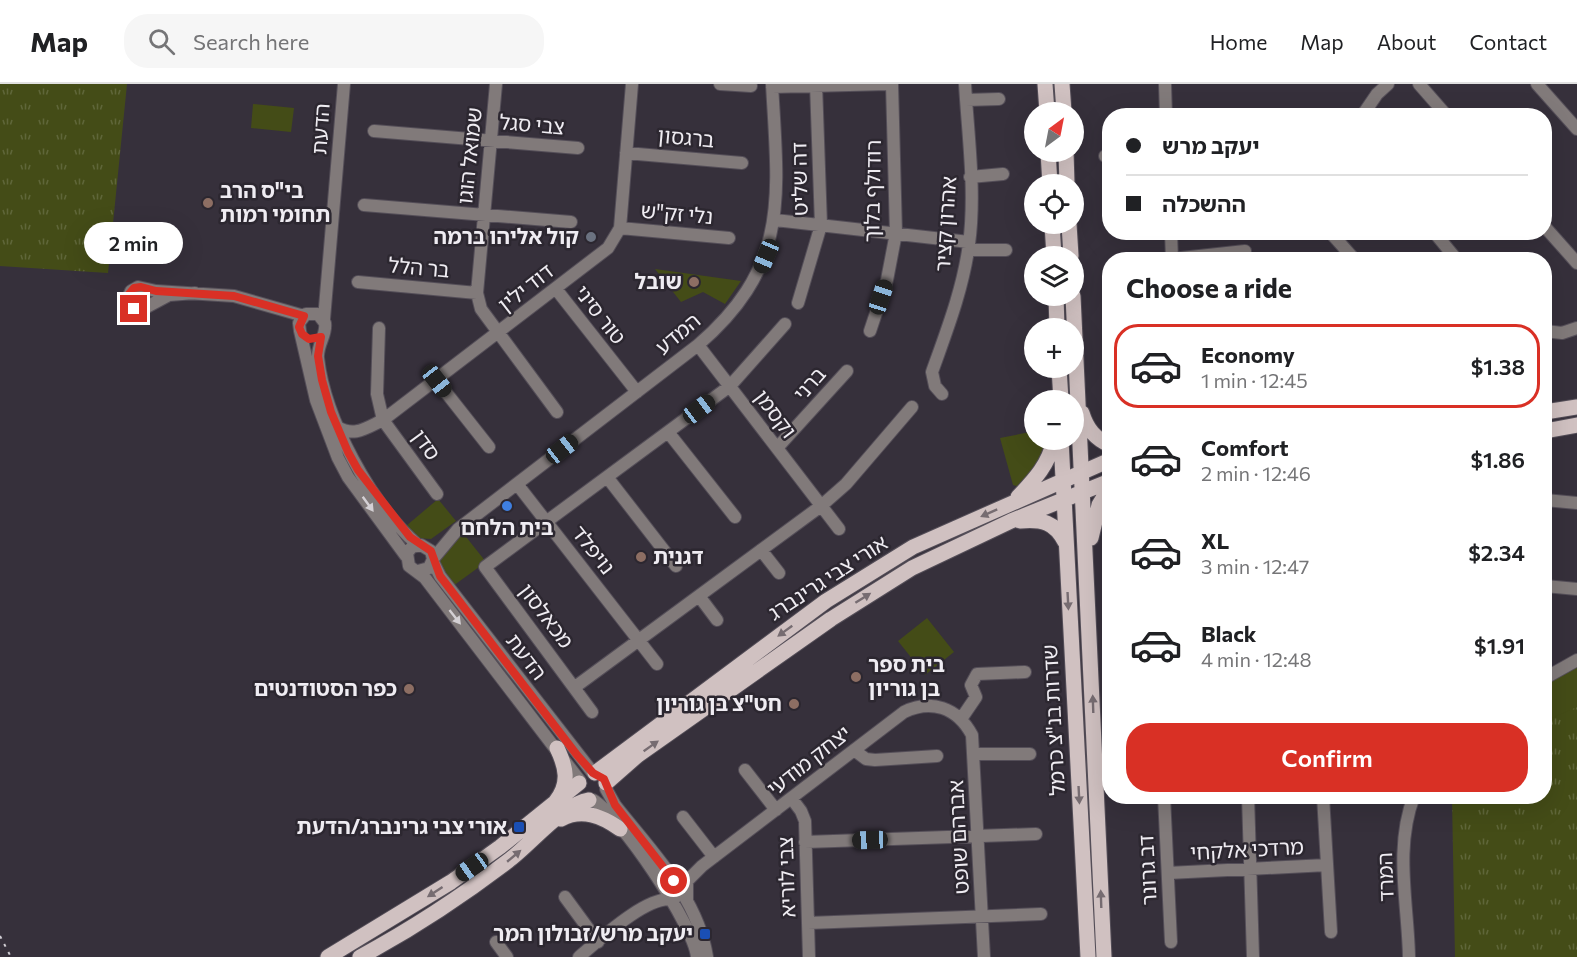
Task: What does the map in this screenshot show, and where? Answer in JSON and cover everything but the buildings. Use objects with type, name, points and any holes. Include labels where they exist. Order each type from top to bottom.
[{"type":"main road","points":[[1045,84],[1046,102]]},
{"type":"main road","points":[[1062,84],[1063,102]]},
{"type":"main road","name":"שדרות בנ\"צ כרמל","points":[[1073,306],[1077,390]]},
{"type":"main road","points":[[1552,411],[1577,407]]},
{"type":"main road","points":[[1084,422],[1093,435],[1102,441]]},
{"type":"main road","points":[[1552,430],[1577,425]]},
{"type":"main road","points":[[1012,503],[1042,470],[1052,450]]},
{"type":"main road","name":"שדרות בנ\"צ כרמל","points":[[1061,450],[1088,957]]},
{"type":"main road","name":"שדרות בנ\"צ כרמל","points":[[1081,450],[1104,957]]},
{"type":"main road","name":"אורי צבי גרינברג","points":[[360,957],[460,895],[510,860],[552,815],[593,780],[825,601],[913,547],[1102,464]]},
{"type":"main road","name":"אורי צבי גרינברג","points":[[593,780],[638,755],[831,619],[912,568],[1011,521],[1102,485]]},
{"type":"main road","points":[[1086,565],[1095,517],[1102,498]]},
{"type":"main road","points":[[1011,521],[1045,521],[1060,532],[1065,542]]},
{"type":"main road","points":[[556,748],[564,764],[566,779],[552,815],[596,816],[620,829]]},
{"type":"main road","points":[[591,800],[582,795],[593,780]]},
{"type":"main road","name":"אורי צבי גרינברג","points":[[328,957],[451,882],[552,815],[577,803],[600,798],[593,780]]},
{"type":"street","name":"הדעת","points":[[324,319],[329,284],[344,84]]},
{"type":"street","name":"שמואל הוגו","points":[[496,84],[477,293],[481,309],[557,412]]},
{"type":"street","points":[[621,228],[632,84]]},
{"type":"street","points":[[720,84],[751,86]]},
{"type":"street","points":[[772,86],[890,84]]},
{"type":"street","name":"רודולף בלוך","points":[[870,331],[886,280],[896,233],[890,84]]},
{"type":"street","name":"אהרון קציר","points":[[942,394],[935,386],[932,372],[961,289],[969,246],[970,177],[965,84]]},
{"type":"street","points":[[1165,84],[1166,108]]},
{"type":"street","points":[[1367,108],[1377,94],[1388,84]]},
{"type":"street","points":[[1419,84],[1440,108]]},
{"type":"street","points":[[1537,84],[1577,129]]},
{"type":"street","name":"דה שליט","points":[[798,303],[820,225],[817,85]]},
{"type":"street","name":"המדע","points":[[433,561],[458,530],[698,345],[730,314],[753,283],[766,256],[775,220],[776,165],[772,86]]},
{"type":"street","points":[[966,100],[999,99]]},
{"type":"street","name":"צבי סגל","points":[[374,131],[578,148]]},
{"type":"street","name":"ברגסון","points":[[626,153],[742,163]]},
{"type":"street","points":[[970,177],[1003,174]]},
{"type":"street","points":[[364,205],[571,222]]},
{"type":"street","points":[[775,220],[896,233],[969,246],[1006,249]]},
{"type":"street","name":"נלי זק\"ש","points":[[621,228],[729,238]]},
{"type":"street","name":"דוד ילין","points":[[358,432],[382,420],[437,381],[556,290],[608,248],[621,228]]},
{"type":"street","points":[[1552,235],[1577,263]]},
{"type":"street","points":[[1337,240],[1348,252]]},
{"type":"street","points":[[1441,240],[1450,252]]},
{"type":"street","points":[[1236,252],[1245,251]]},
{"type":"street","name":"בר הלל","points":[[358,282],[477,293]]},
{"type":"street","name":"הדעת","points":[[303,323],[329,284]]},
{"type":"street","points":[[195,293],[170,295],[141,310],[130,306],[128,298],[131,291],[138,287],[243,297],[279,310],[303,323],[309,339],[321,337]]},
{"type":"street","name":"טור סיני","points":[[556,290],[637,392]]},
{"type":"street","points":[[318,314],[324,319],[326,327],[318,351],[320,369],[336,426],[358,470],[381,501],[420,545],[429,548],[433,561],[426,570],[418,572],[409,566],[406,556],[348,477],[338,458],[316,400],[303,323],[318,314]]},
{"type":"street","points":[[546,522],[730,386],[785,324]]},
{"type":"street","points":[[379,328],[377,394],[382,420]]},
{"type":"street","points":[[1552,332],[1562,333],[1577,328]]},
{"type":"street","name":"וקסמן","points":[[698,345],[839,529]]},
{"type":"street","name":"ברני","points":[[777,448],[847,371]]},
{"type":"street","points":[[437,381],[489,447]]},
{"type":"street","points":[[575,687],[821,506],[846,484],[912,407]]},
{"type":"street","name":"סדן","points":[[382,420],[437,494]]},
{"type":"street","points":[[336,426],[346,432],[358,432]]},
{"type":"street","points":[[348,452],[349,444],[358,432]]},
{"type":"street","points":[[668,432],[735,517]]},
{"type":"street","points":[[607,477],[676,567]]},
{"type":"street","name":"נויפלד","points":[[517,484],[657,664]]},
{"type":"street","points":[[1552,501],[1577,503]]},
{"type":"street","name":"מכאלסון","points":[[546,522],[485,567],[592,712]]},
{"type":"street","name":"המדע","points":[[420,545],[458,530]]},
{"type":"street","points":[[406,556],[412,547],[420,545]]},
{"type":"street","points":[[761,550],[779,573]]},
{"type":"street","name":"הדעת","points":[[433,561],[447,585],[593,780]]},
{"type":"street","name":"הדעת","points":[[418,572],[556,748],[593,780]]},
{"type":"street","points":[[1552,587],[1577,589]]},
{"type":"street","points":[[699,596],[717,620]]},
{"type":"street","points":[[1552,674],[1577,660]]},
{"type":"street","points":[[961,719],[976,697],[971,685],[977,674],[1025,672]]},
{"type":"street","name":"יצחק מודעי","points":[[687,900],[687,881],[702,866],[904,712],[918,706],[932,705],[945,708],[961,719]]},
{"type":"street","name":"אברהם שופט","points":[[961,719],[972,735],[974,754],[984,957]]},
{"type":"street","points":[[854,750],[866,759],[875,760],[937,756]]},
{"type":"street","points":[[974,754],[1030,754]]},
{"type":"street","points":[[745,770],[776,810]]},
{"type":"street","points":[[593,780],[615,805],[655,866],[690,932],[697,957]]},
{"type":"street","name":"צבי לוריא","points":[[792,799],[805,821],[809,957]]},
{"type":"street","points":[[591,800],[603,807],[620,829],[687,900],[698,920],[707,957]]},
{"type":"street","name":"דב גרונר","points":[[1164,804],[1171,942]]},
{"type":"street","points":[[1248,804],[1253,957]]},
{"type":"street","points":[[1323,804],[1331,932]]},
{"type":"street","name":"המרד","points":[[1409,957],[1403,847],[1411,804]]},
{"type":"street","points":[[683,817],[714,857]]},
{"type":"street","points":[[805,842],[1036,834]]},
{"type":"street","name":"מרדכי אלקחי","points":[[1168,873],[1327,865]]},
{"type":"street","points":[[655,866],[680,872],[702,866]]},
{"type":"street","points":[[643,908],[654,892],[655,866]]},
{"type":"street","points":[[565,897],[598,942]]},
{"type":"street","points":[[579,957],[643,908],[659,900],[674,900]]},
{"type":"street","points":[[808,923],[1041,914]]},
{"type":"street","points":[[496,942],[507,957]]},
{"type":"green space","points":[[0,84],[127,84],[108,273],[0,266]]},
{"type":"green space","points":[[253,104],[294,108],[291,132],[251,128]]},
{"type":"green space","points":[[655,269],[741,281],[725,304],[703,292],[681,302]]},
{"type":"green space","points":[[1024,433],[1024,450],[1048,450],[1026,489],[1013,485],[1000,438]]},
{"type":"green space","points":[[438,499],[456,521],[431,539],[416,538],[406,526]]},
{"type":"green space","points":[[463,533],[486,562],[453,586],[442,569],[440,557],[442,551]]},
{"type":"green space","points":[[927,618],[954,652],[925,675],[898,641]]},
{"type":"green space","points":[[1577,666],[1577,707],[1552,718],[1552,679]]},
{"type":"green space","points":[[1577,671],[1577,957],[1455,957],[1452,804],[1552,804],[1552,684]]},
{"type":"railway","points":[[0,936],[11,957]]},
{"type":"place","name":"בי\"ס הרב תחומי רמות","points":[[208,203]]},
{"type":"place","name":"קול אליהו ברמה","points":[[591,237]]},
{"type":"place","name":"שובל","points":[[694,282]]},
{"type":"place","name":"בית הלחם","points":[[507,506]]},
{"type":"place","name":"דגנית","points":[[641,557]]},
{"type":"place","name":"בית ספר בן גוריון","points":[[856,677]]},
{"type":"place","name":"כפר הסטודנטים","points":[[409,689]]},
{"type":"place","name":"חט\"צ בן גוריון","points":[[794,704]]},
{"type":"place","name":"אורי צבי גרינברג/הדעת","points":[[519,827]]},
{"type":"place","name":"יעקב מרש/זבולון המר","points":[[705,934]]},
{"type":"route","points":[[134,309],[130,306],[129,294],[134,288],[141,287],[156,291],[243,297],[288,314],[304,316],[299,327],[305,338],[313,340],[321,337],[318,356],[327,397],[336,426],[358,470],[410,537],[418,545],[429,548],[440,576],[577,755],[593,773],[602,776],[615,805],[674,881]]}]
